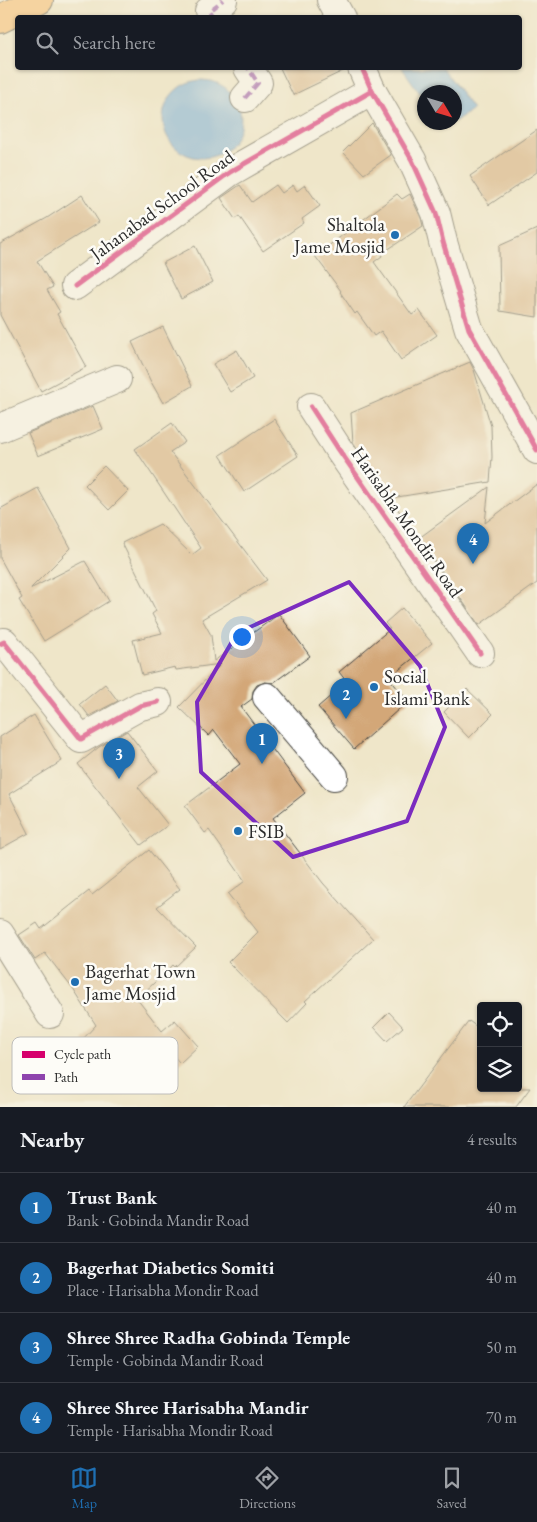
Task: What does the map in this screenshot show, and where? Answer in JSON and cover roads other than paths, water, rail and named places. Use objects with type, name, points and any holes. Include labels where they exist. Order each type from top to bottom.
[{"type":"main road","points":[[0,19],[38,0]]},
{"type":"street","points":[[212,15],[210,11],[223,0]]},
{"type":"street","points":[[331,0],[338,15]]},
{"type":"street","points":[[245,98],[258,83],[249,70]]},
{"type":"street","name":"Jahanabad School Road","points":[[75,286],[230,172],[367,79],[412,160],[436,212],[469,329],[537,450]]},
{"type":"street","points":[[0,428],[117,380]]},
{"type":"street","name":"Harisabha Mondir Road","points":[[311,407],[480,653]]},
{"type":"street","points":[[0,644],[4,642],[81,739],[140,706],[158,702]]},
{"type":"street","points":[[267,697],[334,776]]},
{"type":"street","points":[[0,934],[50,1014]]},
{"type":"water","points":[[403,70],[444,70],[455,85],[417,85],[417,89]]},
{"type":"water","points":[[202,80],[217,83],[230,91],[238,104],[241,119],[238,134],[230,147],[217,155],[202,158],[187,155],[174,147],[166,134],[163,119],[166,104],[174,91],[187,83]]},
{"type":"water","points":[[462,94],[473,109],[462,117]]},
{"type":"place","name":"Shaltola Jame Mosjid","points":[[395,235]]},
{"type":"place","name":"Shree Shree Harisabha Mandir","points":[[473,564]]},
{"type":"place","name":"Social Islami Bank","points":[[374,687]]},
{"type":"place","name":"Bagerhat Diabetics Somiti","points":[[346,719]]},
{"type":"place","name":"Trust Bank","points":[[262,764]]},
{"type":"place","name":"Shree Shree Radha Gobinda Temple","points":[[119,779]]},
{"type":"place","name":"FSIB","points":[[238,831]]},
{"type":"place","name":"Bagerhat Town Jame Mosjid","points":[[75,982]]}]
